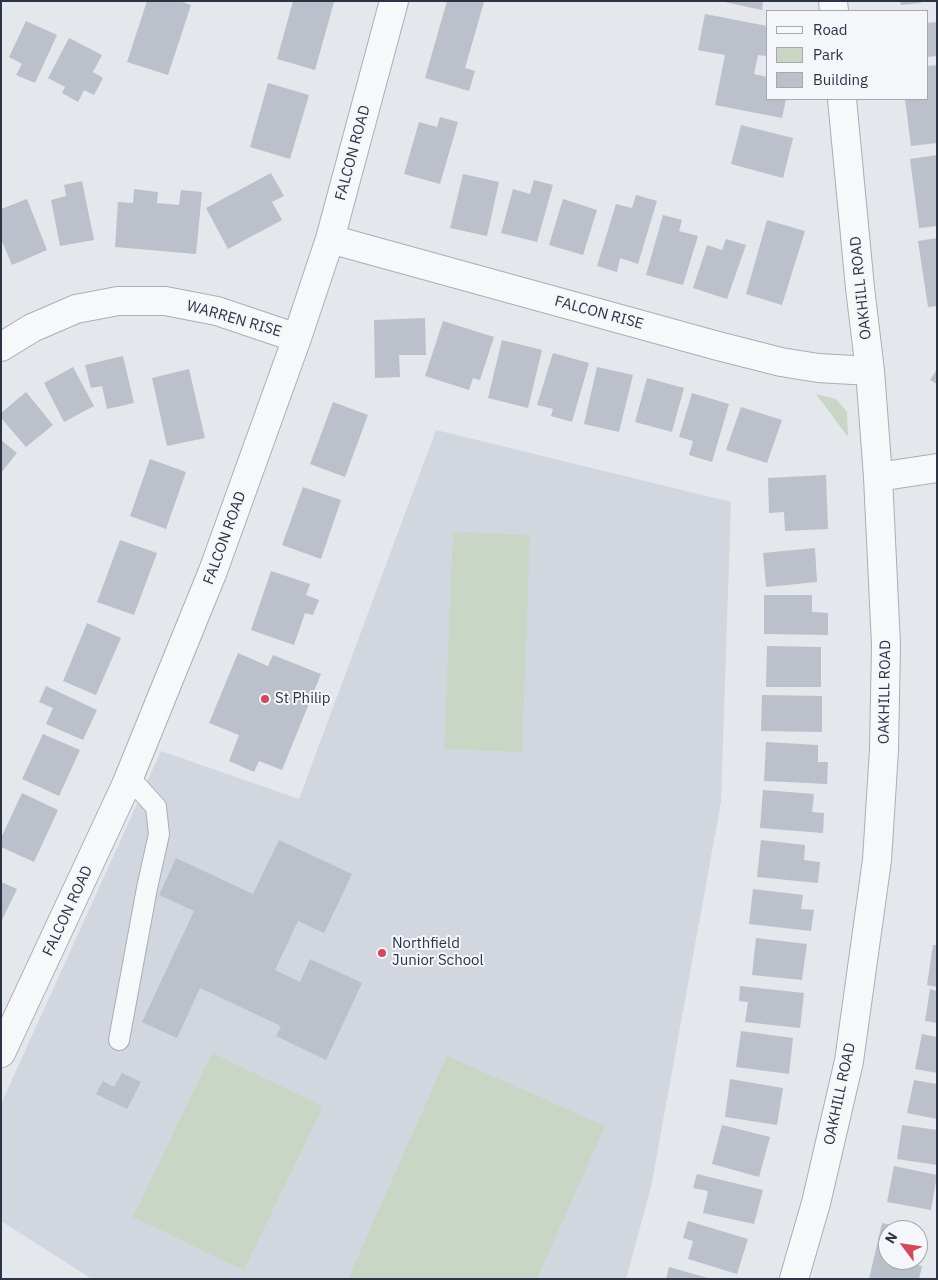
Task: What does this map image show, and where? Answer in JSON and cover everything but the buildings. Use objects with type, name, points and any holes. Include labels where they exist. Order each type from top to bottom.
[{"type":"street","name":"FALCON ROAD","points":[[1,1053],[126,785],[213,571],[297,338],[330,239],[394,1]]},
{"type":"street","name":"OAKHILL ROAD","points":[[794,1279],[816,1203],[849,1061],[876,860],[884,750],[886,645],[878,477],[870,371],[842,100]]},
{"type":"street","name":"FALCON RISE","points":[[330,239],[780,362],[818,368],[870,371]]},
{"type":"street","name":"WARREN RISE","points":[[1,347],[32,328],[76,308],[118,301],[165,301],[217,311],[297,338]]},
{"type":"street","points":[[878,477],[937,468]]},
{"type":"lane","points":[[119,1040],[159,834],[156,806],[138,787],[126,785]]},
{"type":"shaded area","name":"Northfield Junior School","points":[[436,430],[731,502],[721,802],[651,1187],[626,1279],[92,1279],[1,1221],[1,1104],[161,751],[299,799]]},
{"type":"green space","points":[[816,394],[836,399],[847,412],[848,437]]},
{"type":"green space","points":[[453,532],[530,535],[522,752],[444,749]]},
{"type":"green space","points":[[212,1053],[323,1106],[244,1270],[133,1217]]},
{"type":"green space","points":[[447,1056],[605,1126],[537,1279],[348,1279]]},
{"type":"place","name":"St Philip","points":[[265,699]]},
{"type":"place","name":"Northfield Junior School","points":[[382,953]]}]
